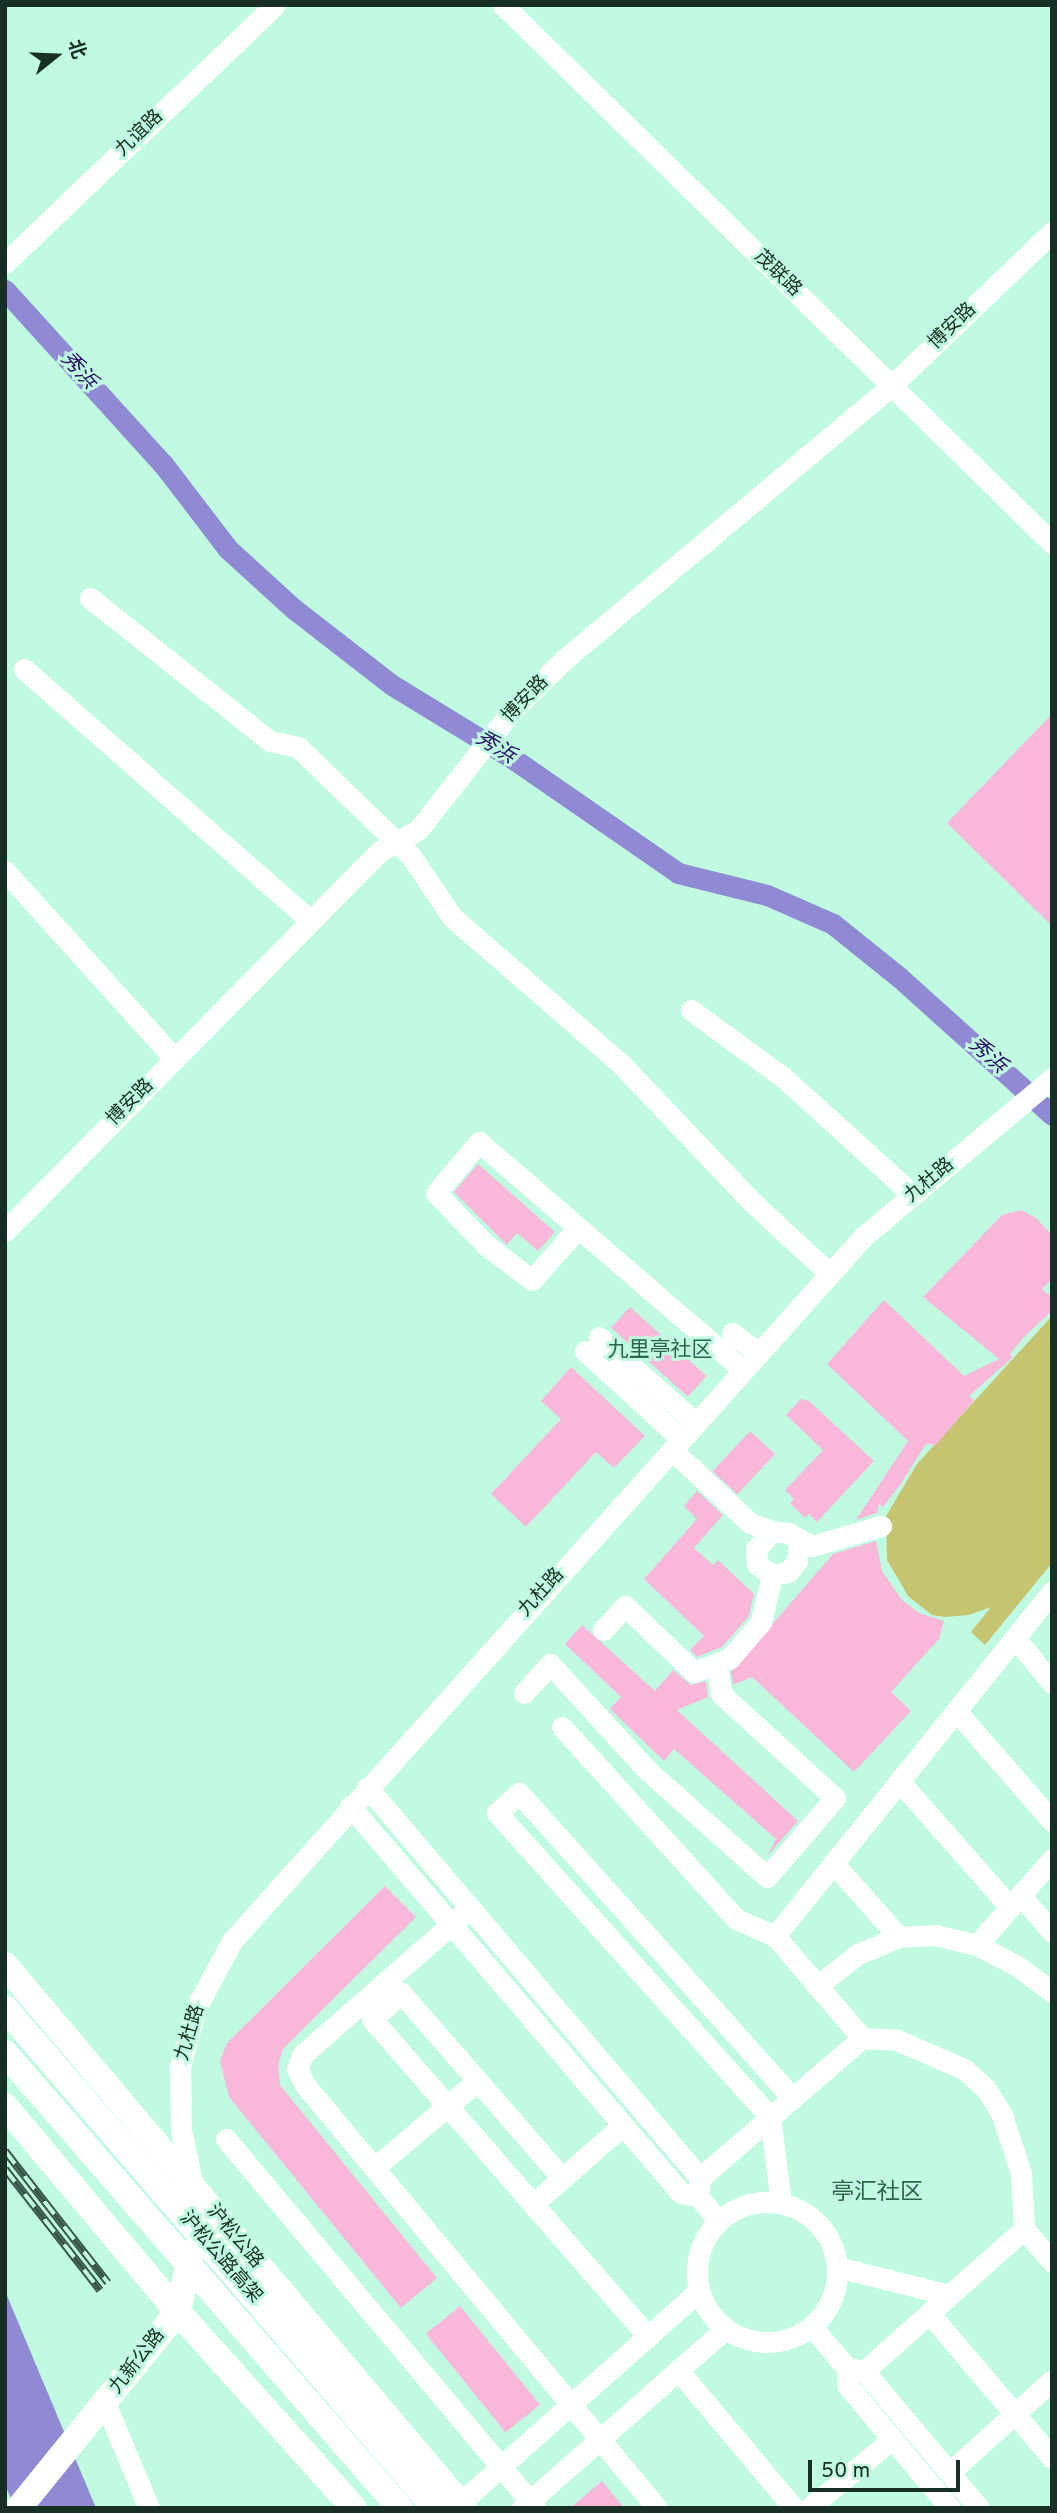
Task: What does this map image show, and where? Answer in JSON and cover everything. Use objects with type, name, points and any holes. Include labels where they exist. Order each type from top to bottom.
[{"type":"main road","name":"沪松公路","points":[[5,1965],[453,2506]]},
{"type":"main road","name":"沪松公路高架","points":[[5,2008],[453,2506]]},
{"type":"main road","name":"沪松公路高架","points":[[5,2053],[400,2508]]},
{"type":"main road","points":[[5,2106],[178,2312],[354,2508]]},
{"type":"main road","name":"九新公路","points":[[19,2508],[178,2312],[191,2254],[193,2189]]},
{"type":"street","name":"九谊路","points":[[9,259],[275,5]]},
{"type":"street","name":"茂联路","points":[[503,5],[1052,543]]},
{"type":"street","name":"博安路","points":[[5,1231],[380,851],[418,830],[510,713],[566,658],[891,386],[1052,232]]},
{"type":"street","points":[[90,598],[270,741],[298,747],[396,842],[452,917],[622,1065],[754,1205],[830,1274]]},
{"type":"street","points":[[24,669],[311,921]]},
{"type":"street","points":[[5,871],[175,1059]]},
{"type":"street","points":[[691,1010],[785,1078],[913,1195]]},
{"type":"street","name":"九杜路","points":[[193,2189],[181,2130],[180,2066],[196,2008],[232,1941],[367,1787],[864,1236],[1052,1078]]},
{"type":"street","points":[[579,1228],[532,1280],[486,1245],[436,1193],[479,1142],[579,1228],[743,1370]]},
{"type":"street","points":[[733,1333],[759,1353]]},
{"type":"street","points":[[696,1423],[592,1344],[672,1449],[756,1549],[757,1564],[772,1575],[788,1572],[797,1561],[799,1542]]},
{"type":"street","points":[[672,1449],[750,1523],[772,1531],[788,1533],[799,1542],[812,1546],[881,1526]]},
{"type":"street","points":[[756,1549],[772,1531]]},
{"type":"street","points":[[603,1630],[625,1606],[694,1672],[730,1658],[761,1622],[772,1575]]},
{"type":"street","points":[[775,1936],[1052,1592]]},
{"type":"street","points":[[1015,1638],[1052,1683]]},
{"type":"street","points":[[524,1693],[550,1664],[648,1771],[767,1877],[835,1798],[721,1694],[717,1663]]},
{"type":"street","points":[[956,1711],[1052,1821]]},
{"type":"street","points":[[562,1727],[736,1919],[775,1936],[862,2038]]},
{"type":"street","points":[[900,1781],[1015,1901],[1052,1932]]},
{"type":"street","points":[[367,1787],[699,2187],[719,2221]]},
{"type":"street","points":[[781,2203],[770,2117],[497,1813],[519,1793],[793,2098]]},
{"type":"street","points":[[350,1807],[681,2193],[699,2187],[770,2117],[862,2038],[897,2040],[964,2069],[986,2089],[1002,2115],[1021,2173],[1024,2229],[1052,2262]]},
{"type":"street","points":[[977,1945],[1052,1859]]},
{"type":"street","points":[[834,1863],[899,1937]]},
{"type":"street","points":[[470,1908],[303,2054],[297,2069],[374,2168],[657,2508]]},
{"type":"street","points":[[817,1986],[858,1954],[899,1937],[935,1935],[977,1945],[1052,1992]]},
{"type":"street","points":[[562,2178],[401,1993],[372,2019],[648,2337]]},
{"type":"street","points":[[374,2168],[477,2081]]},
{"type":"street","points":[[533,2204],[623,2125]]},
{"type":"street","points":[[226,2139],[501,2466],[529,2505],[725,2329]]},
{"type":"street","points":[[759,2202],[781,2203],[802,2211],[820,2225],[832,2245],[837,2267],[836,2289],[827,2310],[812,2327],[792,2339],[769,2343],[746,2340],[725,2329],[709,2312],[699,2291],[699,2253],[719,2221],[737,2208],[759,2202]]},
{"type":"street","points":[[950,2508],[848,2386],[856,2370],[929,2313],[1024,2229]]},
{"type":"street","points":[[837,2267],[949,2295]]},
{"type":"street","points":[[453,2506],[699,2291]]},
{"type":"street","points":[[929,2313],[1052,2458]]},
{"type":"street","points":[[812,2327],[856,2370],[979,2508]]},
{"type":"street","points":[[678,2370],[794,2508]]},
{"type":"street","points":[[950,2473],[1014,2414],[1050,2386]]},
{"type":"street","points":[[105,2403],[149,2508]]},
{"type":"street","points":[[809,2508],[832,2501],[892,2439]]},
{"type":"shaded area","points":[[1052,1316],[1052,1563],[985,1645],[971,1632],[991,1607],[969,1615],[945,1617],[932,1615],[908,1596],[887,1560],[886,1516],[917,1464]]},
{"type":"shaded area","points":[[5,2291],[96,2508],[15,2508],[5,2485]]},
{"type":"building","points":[[1052,714],[1052,926],[947,823]]},
{"type":"building","points":[[478,1164],[555,1232],[538,1251],[517,1233],[507,1245],[454,1192]]},
{"type":"building","points":[[1021,1210],[1036,1218],[1052,1235],[1052,1279],[1042,1289],[1052,1297],[1052,1311],[1024,1337],[1010,1354],[1012,1358],[969,1396],[974,1400],[936,1445],[926,1444],[883,1507],[879,1504],[877,1513],[856,1520],[908,1441],[827,1364],[884,1300],[964,1376],[999,1359],[923,1297],[1002,1215]]},
{"type":"building","points":[[630,1307],[707,1376],[688,1397],[611,1328]]},
{"type":"building","points":[[571,1367],[645,1436],[614,1468],[596,1452],[526,1527],[491,1494],[561,1419],[541,1401]]},
{"type":"building","points":[[801,1399],[809,1401],[874,1461],[817,1522],[809,1514],[805,1518],[790,1503],[794,1499],[785,1490],[823,1450],[786,1415]]},
{"type":"building","points":[[750,1431],[775,1454],[737,1494],[712,1471]]},
{"type":"building","points":[[697,1491],[723,1515],[694,1548],[713,1565],[718,1560],[754,1594],[749,1616],[722,1647],[697,1657],[690,1650],[704,1636],[644,1579],[697,1519],[684,1506]]},
{"type":"building","points":[[876,1541],[882,1571],[902,1600],[919,1613],[944,1621],[939,1639],[891,1692],[911,1711],[854,1772],[752,1677],[733,1685],[731,1672],[833,1554]]},
{"type":"building","points":[[582,1625],[655,1691],[673,1670],[691,1685],[706,1681],[708,1697],[677,1710],[798,1821],[768,1855],[776,1839],[674,1749],[664,1761],[610,1709],[621,1697],[565,1644]]},
{"type":"building","points":[[385,1886],[416,1917],[283,2049],[278,2066],[280,2085],[437,2278],[401,2308],[229,2097],[220,2061],[227,2043]]},
{"type":"building","points":[[460,2306],[540,2405],[506,2432],[426,2334]]},
{"type":"building","points":[[602,2481],[624,2508],[570,2508]]},
{"type":"waterway","name":"秀浜","points":[[5,290],[163,464],[228,549],[294,609],[392,685],[515,760],[678,873],[767,895],[833,924],[899,977],[1052,1115]]},
{"type":"railway","points":[[5,2151],[108,2283]]},
{"type":"railway","points":[[5,2169],[100,2290]]},
{"type":"district","name":"九里亭社区","points":[[660,1351]]},
{"type":"district","name":"亭汇社区","points":[[877,2194]]}]
